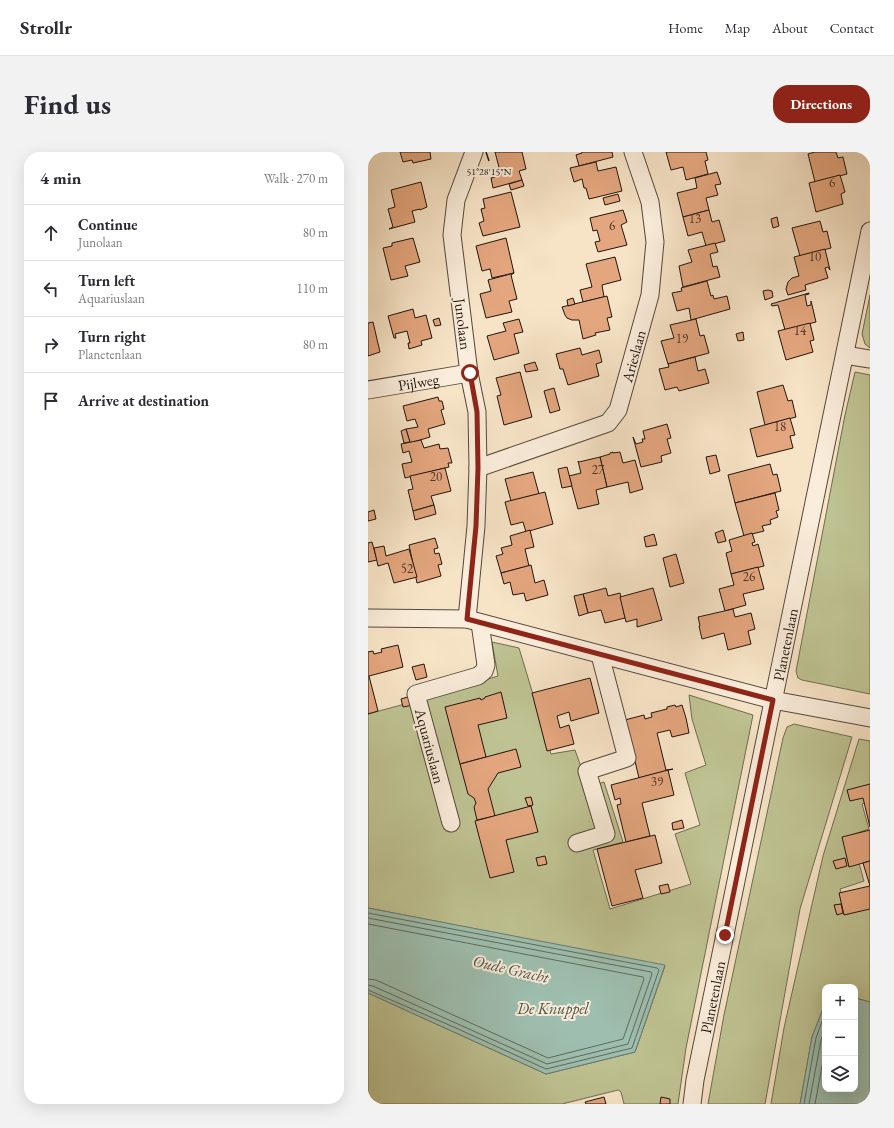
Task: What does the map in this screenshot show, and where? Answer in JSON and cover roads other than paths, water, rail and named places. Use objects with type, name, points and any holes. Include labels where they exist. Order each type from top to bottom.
[{"type":"street","name":"Junolaan","points":[[473,621],[478,468],[477,412],[470,373],[452,235],[456,200],[474,152]]},
{"type":"street","name":"Arieslaan","points":[[478,468],[608,423],[618,410],[650,294],[655,242],[650,202],[634,152]]},
{"type":"street","name":"Planetenlaan","points":[[692,1104],[773,700],[846,354],[870,232]]},
{"type":"street","points":[[846,354],[870,359]]},
{"type":"street","name":"Pijlweg","points":[[368,390],[470,373]]},
{"type":"street","points":[[368,618],[473,621],[773,700],[870,718]]},
{"type":"street","name":"Aquariuslaan","points":[[451,823],[416,694],[478,676],[484,671],[486,665],[473,621]]},
{"type":"street","points":[[577,843],[606,834],[587,771],[627,758],[600,655]]},
{"type":"water","name":"De Knuppel","points":[[368,908],[665,965],[635,1052],[546,1074],[368,993]]},
{"type":"water","points":[[858,999],[870,1002],[870,1104],[800,1104],[812,1037],[822,1012],[822,1092],[858,1092]]},
{"type":"water label","name":"Oude Gracht","points":[[511,969]]}]
